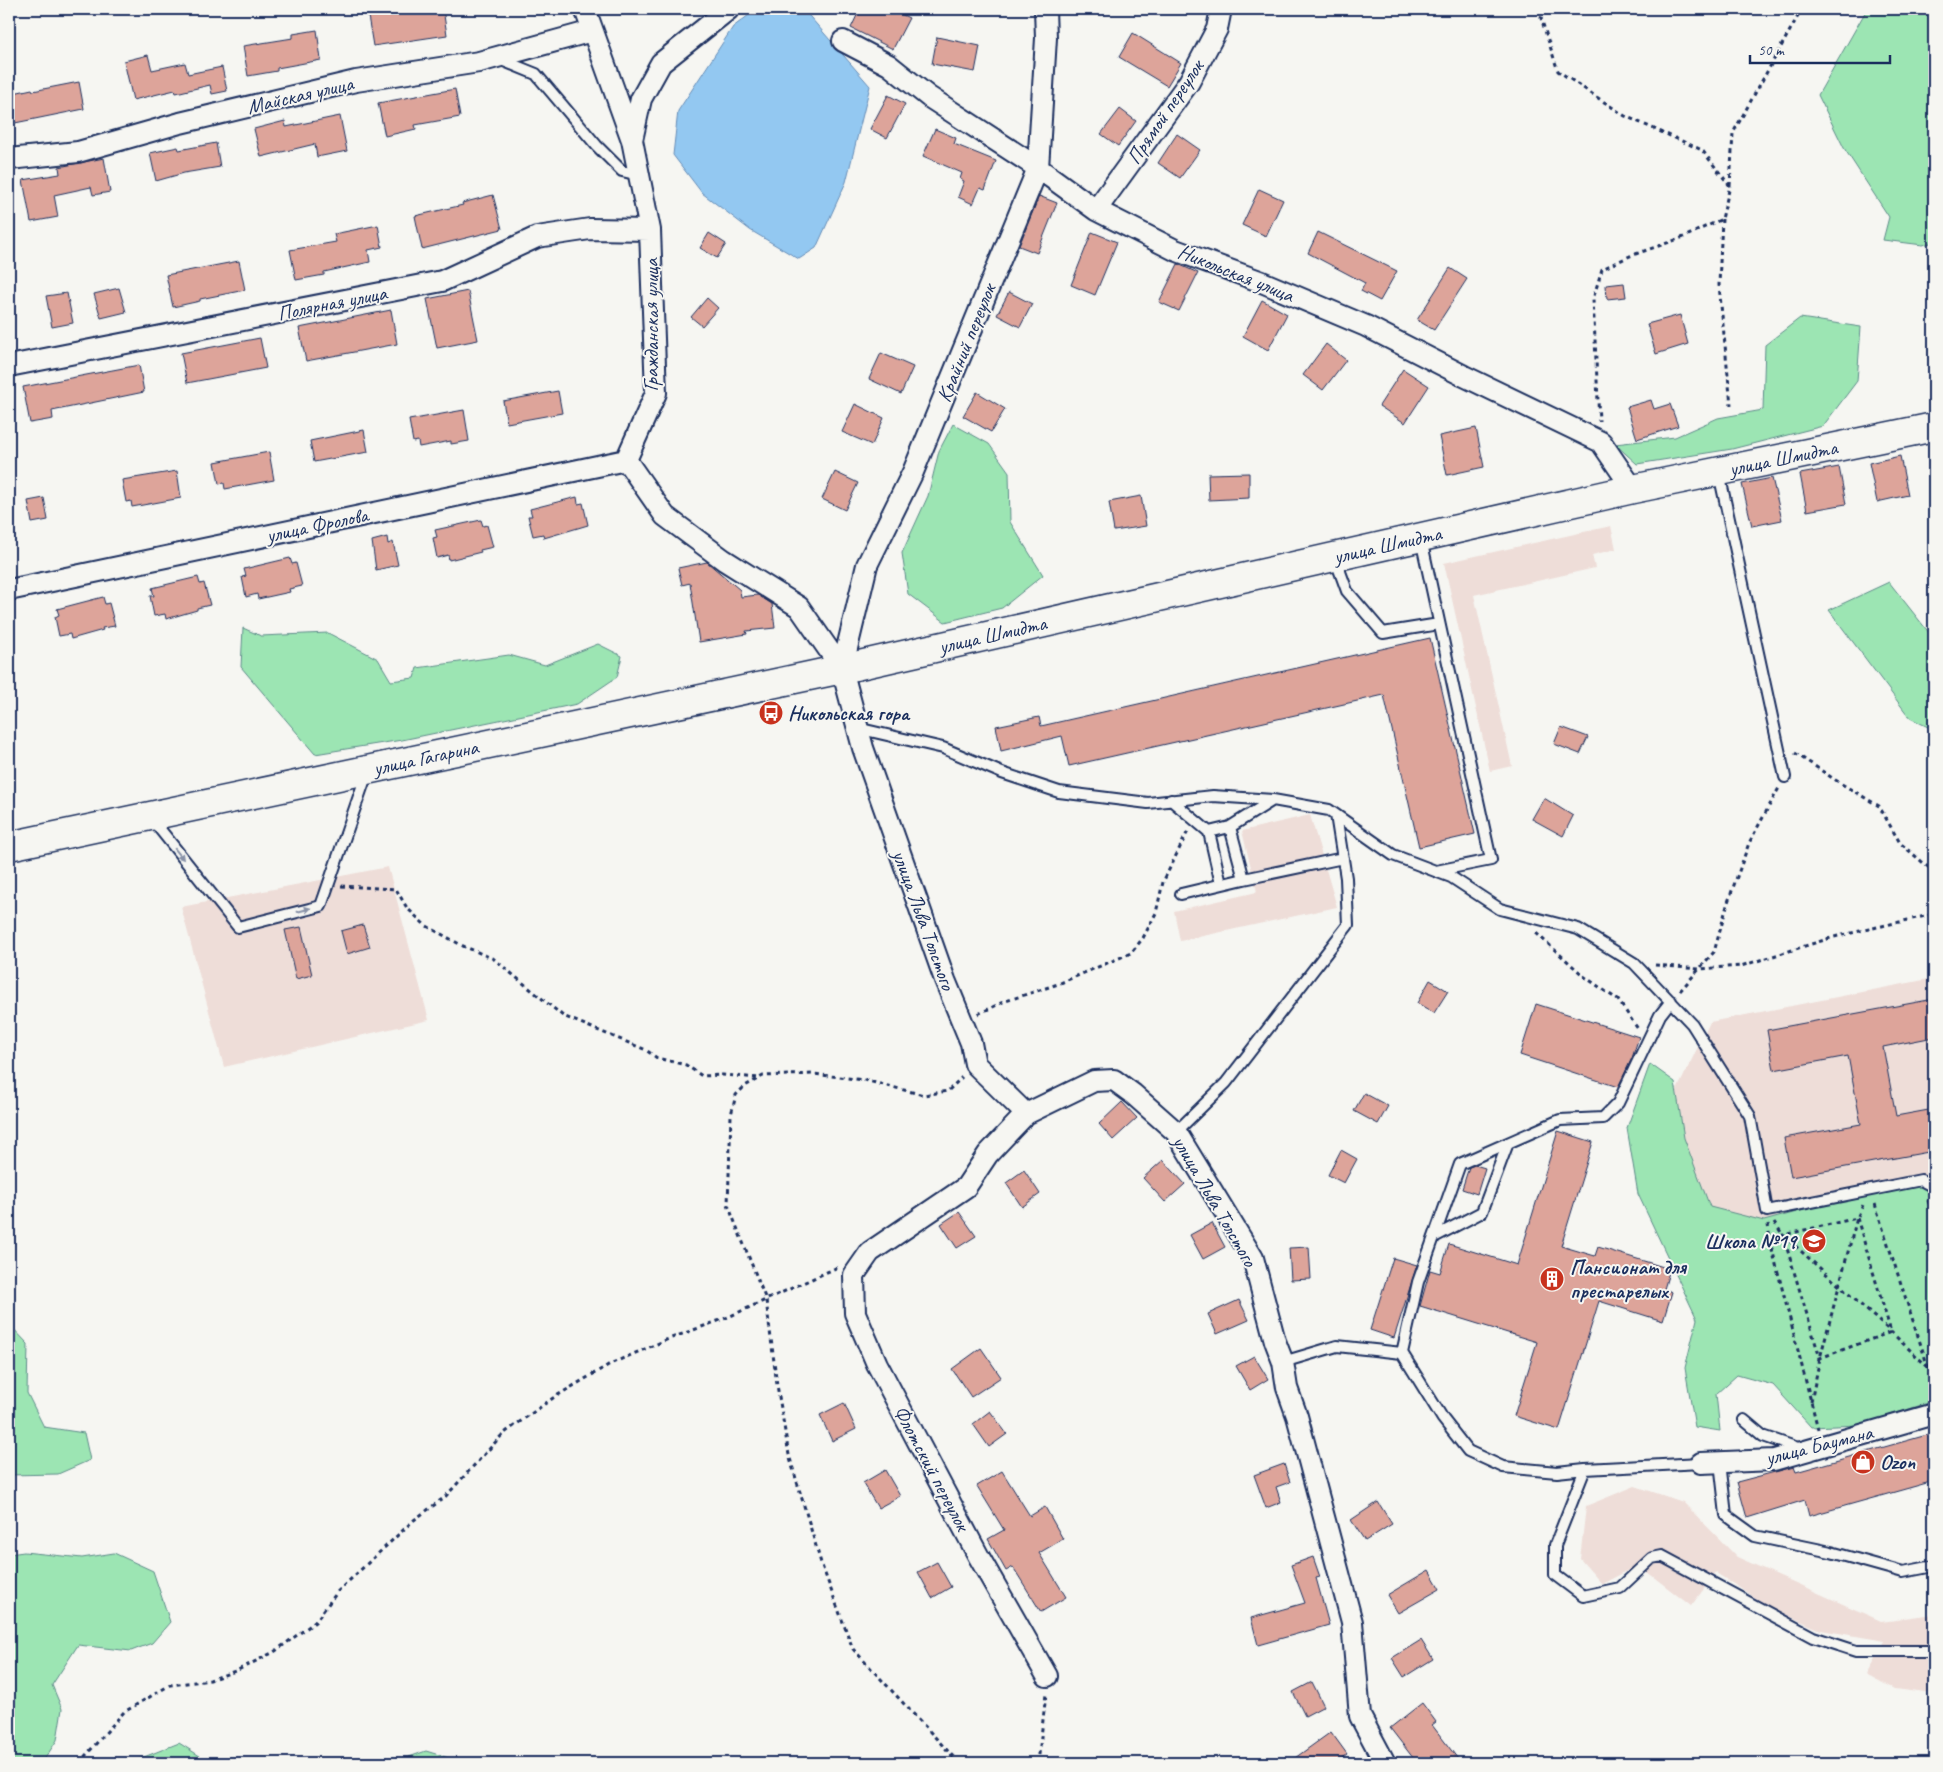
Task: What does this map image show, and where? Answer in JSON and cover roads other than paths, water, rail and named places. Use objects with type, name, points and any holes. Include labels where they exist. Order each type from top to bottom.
[{"type":"main road","name":"улица Шмидта","points":[[842,669],[1633,489],[1934,427]]},
{"type":"main road","name":"улица Гагарина","points":[[9,846],[842,669]]},
{"type":"street","name":"Гражданская улица","points":[[585,9],[632,140],[650,230],[656,393],[626,460]]},
{"type":"street","points":[[632,140],[641,99],[661,63],[729,9]]},
{"type":"street","name":"Крайний переулок","points":[[842,669],[867,565],[912,472],[1038,168],[1046,38],[1045,9]]},
{"type":"street","name":"Прямой переулок","points":[[1096,210],[1190,82],[1216,30],[1221,9]]},
{"type":"street","name":"Майская улица","points":[[9,159],[78,152],[180,123],[356,82],[478,62],[592,31]]},
{"type":"street","name":"Никольская улица","points":[[843,41],[889,64],[929,97],[1038,168],[1096,210],[1175,250],[1262,282],[1366,326],[1601,442],[1633,489]]},
{"type":"street","name":"Полярная улица","points":[[9,366],[442,281],[537,237],[590,229],[650,230]]},
{"type":"street","points":[[626,460],[665,516],[724,560],[800,607],[842,669]]},
{"type":"street","name":"улица Фролова","points":[[9,590],[626,460]]},
{"type":"street","name":"улица Льва Толстого","points":[[842,669],[863,748],[945,980],[971,1043],[975,1064],[1026,1114],[1094,1082],[1114,1080],[1176,1132],[1253,1258],[1275,1341],[1283,1362],[1287,1388],[1297,1416],[1352,1622],[1360,1716],[1385,1763]]},
{"type":"street","name":"Флотский переулок","points":[[1026,1114],[988,1154],[966,1187],[870,1252],[854,1275],[855,1313],[877,1364],[910,1428],[979,1557],[1047,1676]]},
{"type":"street","name":"улица Баумана","points":[[1711,1462],[1774,1460],[1934,1414]]},
{"type":"lane","points":[[496,57],[536,74],[597,146],[622,171],[639,175]]},
{"type":"lane","points":[[1718,472],[1785,777]]},
{"type":"lane","points":[[1420,538],[1491,860],[1435,871]]},
{"type":"lane","points":[[1335,557],[1347,591],[1383,633],[1439,624]]},
{"type":"lane","points":[[858,728],[943,748],[1002,773],[1059,792],[1148,803],[1213,796],[1272,800],[1329,810],[1393,855],[1450,877],[1500,910],[1578,929],[1634,963],[1692,1024],[1750,1116],[1767,1211],[1922,1180],[1934,1187]]},
{"type":"lane","points":[[149,816],[238,927],[321,906],[369,769]]},
{"type":"lane","points":[[1171,800],[1209,832],[1221,884]]},
{"type":"lane","points":[[1209,832],[1230,827],[1272,800]]},
{"type":"lane","points":[[1176,1132],[1226,1083],[1348,925],[1346,878],[1336,815]]},
{"type":"lane","points":[[1230,827],[1244,879]]},
{"type":"lane","points":[[1180,894],[1343,858]]},
{"type":"lane","points":[[1671,1001],[1660,1015],[1618,1103],[1603,1118],[1560,1120],[1460,1164],[1418,1282],[1402,1353],[1443,1419],[1468,1451],[1503,1467],[1557,1472],[1711,1462],[1726,1515],[1754,1536],[1831,1552],[1903,1572],[1934,1566]]},
{"type":"lane","points":[[1434,1237],[1482,1212],[1508,1143]]},
{"type":"lane","points":[[1283,1362],[1337,1346],[1402,1353]]},
{"type":"lane","points":[[1744,1420],[1762,1436],[1815,1449]]},
{"type":"lane","points":[[1585,1469],[1555,1545],[1555,1575],[1583,1596],[1620,1588],[1652,1558],[1662,1556],[1813,1637],[1856,1651],[1934,1651]]},
{"type":"water","points":[[757,9],[804,10],[870,86],[846,182],[816,248],[799,259],[750,230],[702,193],[673,155],[678,111],[733,27]]},
{"type":"place","name":"Никольская гора","points":[[771,713]]},
{"type":"place","name":"Школа №19","points":[[1814,1241]]},
{"type":"place","name":"Пансионат для престарелых","points":[[1552,1279]]},
{"type":"place","name":"Ozon","points":[[1863,1462]]}]
